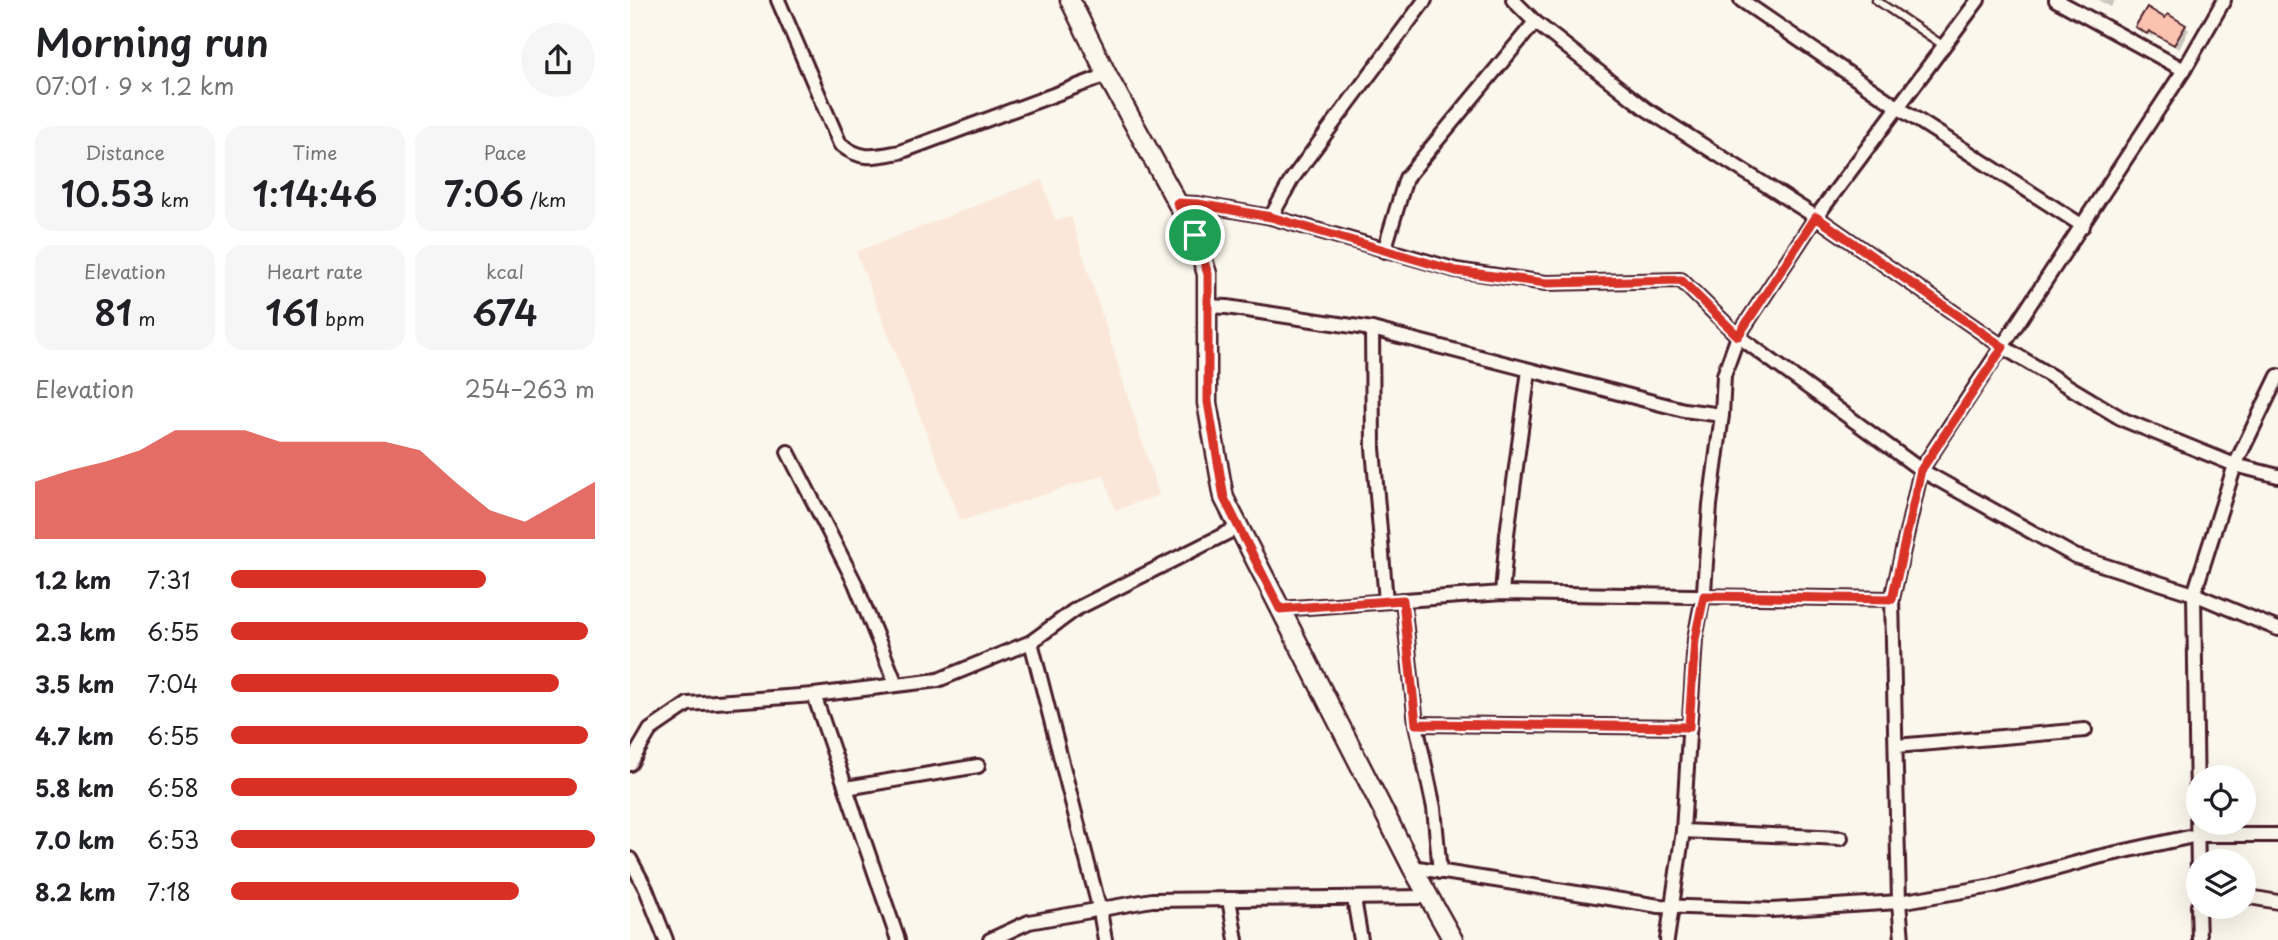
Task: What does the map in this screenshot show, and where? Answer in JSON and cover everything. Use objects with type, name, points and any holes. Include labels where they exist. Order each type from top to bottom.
[{"type":"street","points":[[778,0],[840,144],[853,154],[874,157],[900,152],[1107,75]]},
{"type":"street","points":[[1070,0],[1107,75],[1195,235],[1208,274],[1208,402],[1224,498],[1412,867],[1453,940]]},
{"type":"street","points":[[1271,217],[1292,179],[1425,0]]},
{"type":"street","points":[[1513,0],[1535,22],[1646,109],[1816,217],[2003,347],[2124,421],[2235,466],[2278,476]]},
{"type":"street","points":[[1741,0],[1899,108],[2082,226]]},
{"type":"street","points":[[1667,940],[1684,831],[1695,639],[1704,596],[1710,505],[1722,415],[1724,375],[1738,336],[1816,217],[1978,0]]},
{"type":"street","points":[[2056,0],[2184,71]]},
{"type":"street","points":[[1902,940],[1892,599],[1921,470],[2184,71],[2224,0]]},
{"type":"street","points":[[1384,251],[1406,178],[1535,22]]},
{"type":"street","points":[[1177,203],[1198,204],[1271,217],[1456,271],[1546,283],[1681,280],[1738,336],[1921,470],[2075,556],[2194,594],[2278,629]]},
{"type":"street","points":[[1208,306],[1372,329],[1684,410],[1722,415]]},
{"type":"street","points":[[1372,329],[1373,448],[1386,601]]},
{"type":"street","points":[[1502,593],[1507,534],[1529,370]]},
{"type":"street","points":[[2197,765],[2194,594],[2235,466],[2278,376]]},
{"type":"street","points":[[788,452],[855,583],[896,684]]},
{"type":"street","points":[[630,764],[650,730],[688,704],[814,695],[938,680],[1031,642],[1076,609],[1239,527]]},
{"type":"street","points":[[1280,609],[1502,593],[1892,599]]},
{"type":"street","points":[[1403,600],[1416,724],[1434,808],[1440,872]]},
{"type":"street","points":[[1031,642],[1100,911],[1105,940]]},
{"type":"street","points":[[814,695],[898,940]]},
{"type":"street","points":[[1416,724],[1689,727]]},
{"type":"street","points":[[1896,746],[2084,730]]},
{"type":"street","points":[[846,788],[978,766]]},
{"type":"street","points":[[1684,831],[1841,838]]},
{"type":"street","points":[[1412,867],[1672,907],[1772,910],[1899,902],[1993,886],[2098,857],[2198,835],[2198,849]]},
{"type":"street","points":[[2256,835],[2278,835]]},
{"type":"street","points":[[630,859],[646,889],[666,940]]},
{"type":"street","points":[[990,940],[1029,922],[1152,900],[1429,897]]},
{"type":"street","points":[[1354,898],[1361,940]]},
{"type":"street","points":[[2256,898],[2278,901]]},
{"type":"street","points":[[1229,899],[1236,940]]},
{"type":"street","points":[[2199,919],[2199,940]]},
{"type":"lane","points":[[1876,0],[1944,46]]},
{"type":"shaded area","points":[[1042,180],[1055,220],[1071,217],[1159,495],[1115,510],[1104,475],[961,521],[856,252]]},
{"type":"building","points":[[2147,7],[2165,18],[2168,14],[2186,25],[2174,45],[2149,31],[2147,34],[2135,27]]},
{"type":"route","points":[[1177,203],[1198,204],[1271,217],[1456,271],[1546,283],[1681,280],[1738,336],[1816,217],[2003,347],[1921,470],[1892,599],[1704,596],[1695,639],[1689,727],[1416,724],[1403,600],[1280,609],[1224,498],[1208,402],[1208,274],[1195,235],[1177,203]]}]
